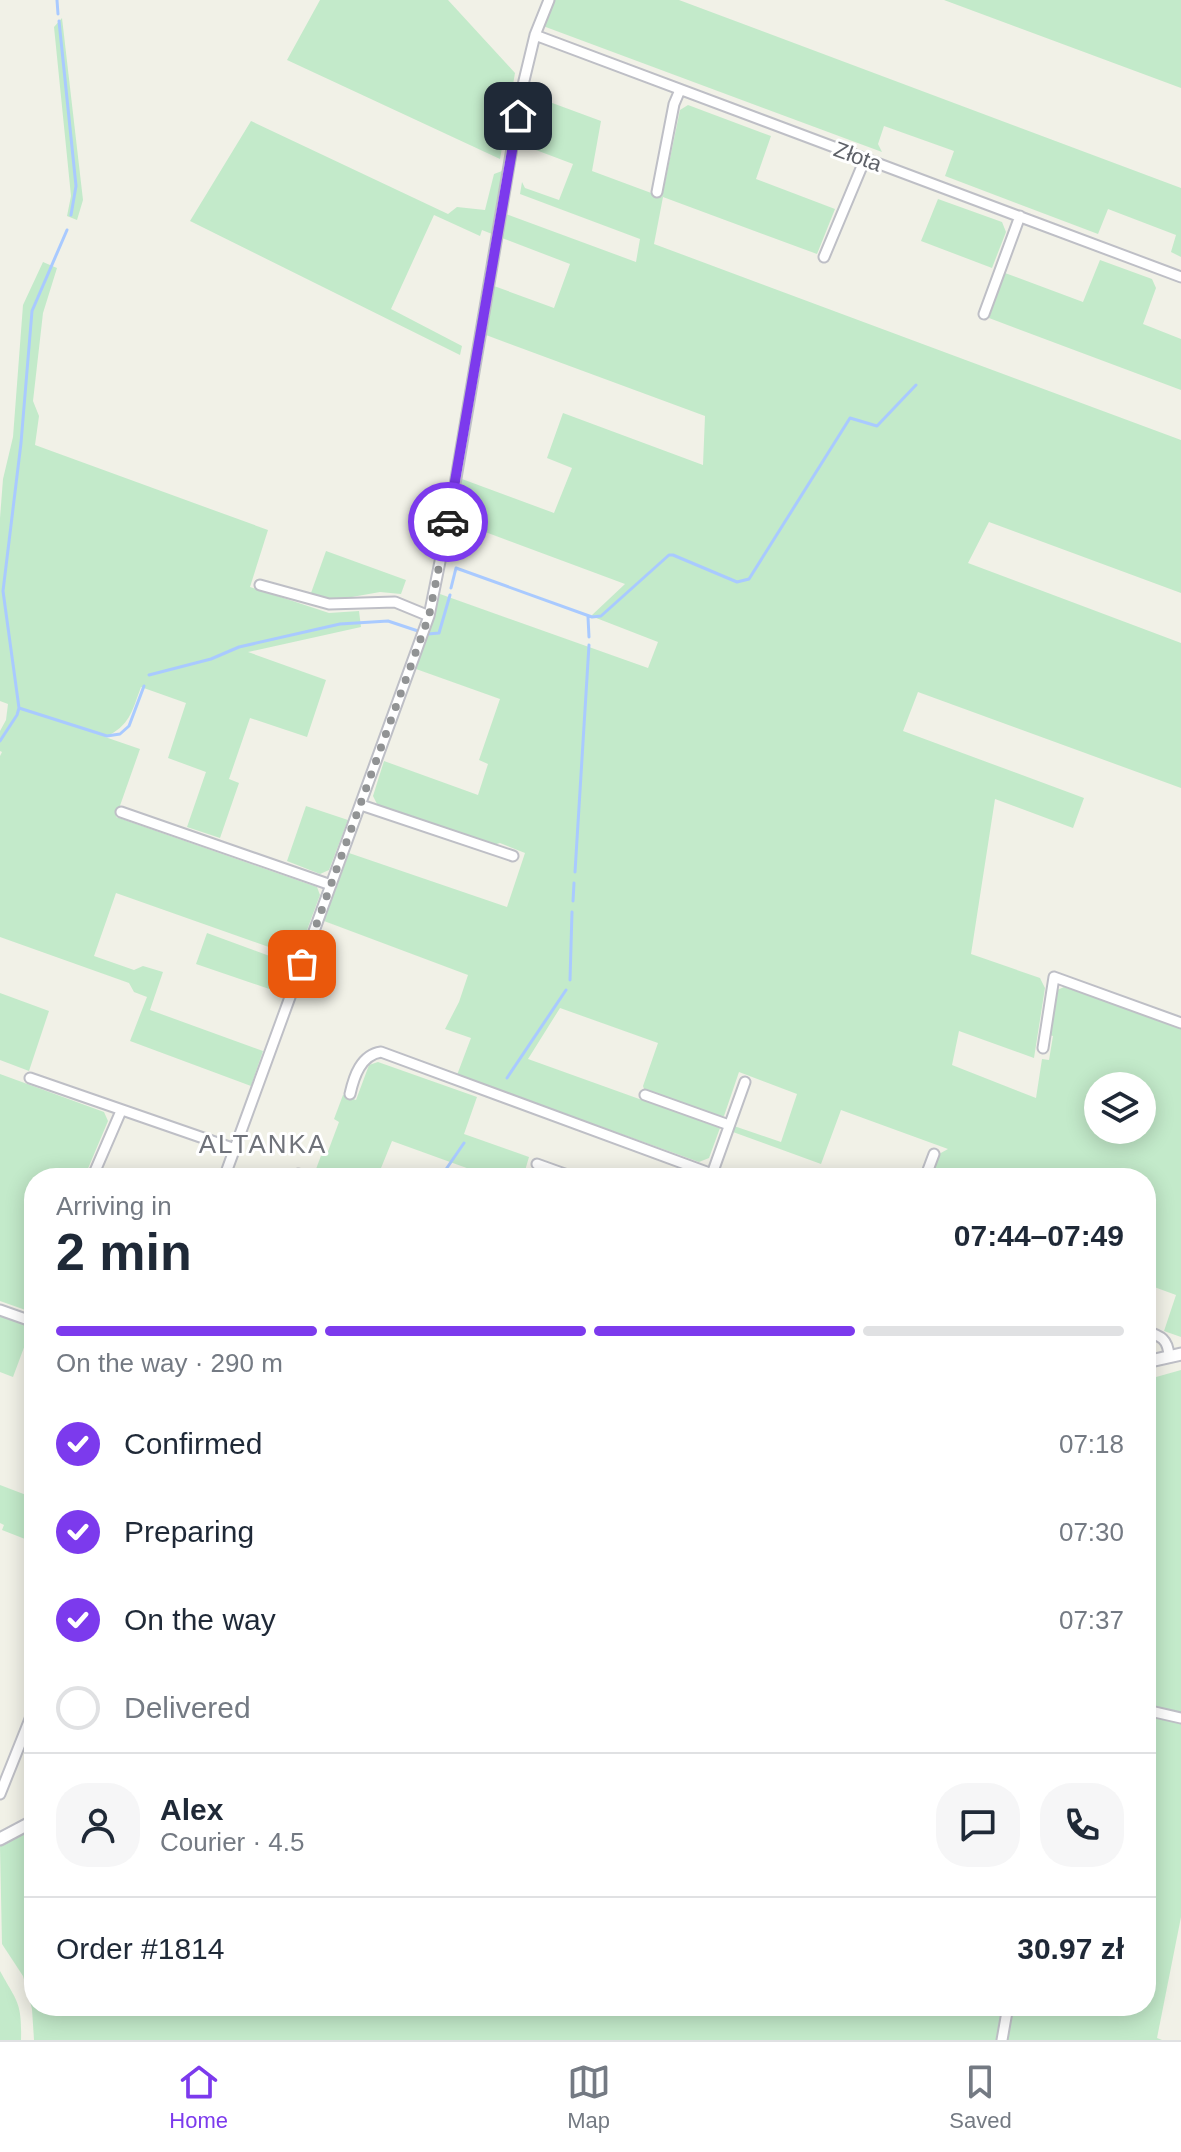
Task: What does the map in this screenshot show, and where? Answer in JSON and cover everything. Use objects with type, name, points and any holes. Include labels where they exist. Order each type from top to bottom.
[{"type":"street","points":[[228,1168],[429,616],[455,487],[522,89],[535,35],[549,0]]},
{"type":"street","name":"Złota","points":[[535,35],[1181,277]]},
{"type":"street","points":[[657,192],[674,104],[680,90]]},
{"type":"street","points":[[824,257],[865,159]]},
{"type":"street","points":[[984,314],[1020,216]]},
{"type":"street","points":[[260,585],[329,604],[395,602],[429,616]]},
{"type":"street","points":[[361,805],[513,856]]},
{"type":"street","points":[[121,812],[331,885]]},
{"type":"street","points":[[1043,1048],[1054,977],[1181,1023]]},
{"type":"street","points":[[350,1094],[367,1057],[381,1052],[696,1168]]},
{"type":"street","points":[[30,1078],[235,1149]]},
{"type":"street","points":[[714,1168],[745,1082]]},
{"type":"street","points":[[645,1095],[729,1125]]},
{"type":"street","points":[[96,1168],[121,1111]]},
{"type":"street","points":[[929,1168],[934,1154]]},
{"type":"street","points":[[537,1164],[548,1168]]},
{"type":"street","points":[[0,1310],[24,1318]]},
{"type":"street","points":[[1156,1335],[1162,1337],[1175,1355]]},
{"type":"street","points":[[1156,1712],[1181,1718]]},
{"type":"street","points":[[0,1794],[24,1734]]},
{"type":"street","points":[[0,1839],[24,1826]]},
{"type":"street","points":[[1002,2040],[1006,2016]]},
{"type":"green space","points":[[320,0],[448,0],[515,73],[500,159],[287,60]]},
{"type":"green space","points":[[555,0],[679,0],[1181,188],[1181,257],[1171,252],[1176,235],[1108,209],[1098,234],[945,176],[954,151],[884,126],[878,144],[882,152],[543,26]]},
{"type":"green space","points":[[944,0],[1181,0],[1181,88]]},
{"type":"green space","points":[[62,18],[83,200],[77,220],[67,216],[71,196],[54,27]]},
{"type":"green space","points":[[536,97],[601,121],[592,171],[662,197],[680,110],[688,105],[771,136],[756,179],[835,209],[817,254],[663,197],[654,244],[1181,440],[1181,593],[989,522],[968,563],[1181,643],[1181,788],[918,692],[903,731],[1084,798],[1073,828],[995,799],[971,954],[1040,978],[1045,988],[1034,1058],[959,1031],[952,1065],[1036,1098],[1042,1059],[1049,1060],[1055,991],[1064,987],[1181,1028],[1181,1337],[1164,1331],[1176,1295],[1156,1288],[1156,1168],[934,1168],[939,1154],[948,1149],[841,1110],[821,1164],[733,1132],[734,1126],[781,1142],[797,1094],[739,1072],[724,1116],[718,1118],[645,1092],[643,1086],[658,1043],[560,1008],[528,1059],[720,1128],[709,1158],[699,1162],[457,1075],[471,1038],[445,1029],[468,975],[324,921],[349,853],[507,907],[525,853],[500,843],[490,846],[377,804],[373,796],[384,761],[478,795],[488,764],[479,760],[500,699],[416,669],[440,594],[648,668],[658,642],[591,616],[625,584],[456,521],[462,479],[554,513],[572,468],[547,458],[563,413],[703,465],[705,416],[486,335],[494,286],[554,308],[570,264],[502,238],[506,214],[636,262],[640,239],[520,194],[522,182],[525,188],[559,200],[573,164],[528,147]]},
{"type":"green space","points":[[251,121],[448,214],[457,207],[485,210],[494,174],[502,171],[492,234],[482,230],[480,236],[434,215],[391,309],[462,346],[460,355],[190,221]]},
{"type":"green space","points":[[938,199],[1002,222],[1006,232],[992,268],[921,241]]},
{"type":"green space","points":[[1100,260],[1152,279],[1156,288],[1143,324],[1181,339],[1181,390],[989,318],[1005,273],[1083,302]]},
{"type":"green space","points":[[43,262],[57,268],[43,313],[33,401],[39,416],[35,445],[268,530],[250,587],[329,613],[359,611],[361,627],[248,652],[326,680],[307,737],[250,718],[229,779],[239,783],[220,838],[187,827],[206,772],[168,758],[186,703],[141,687],[125,723],[105,737],[140,749],[116,817],[317,887],[320,895],[297,957],[116,893],[94,956],[134,970],[143,966],[163,972],[150,1010],[263,1051],[251,1086],[130,1041],[147,997],[134,992],[129,983],[0,937],[0,731],[6,720],[8,704],[0,701],[0,518],[3,479],[13,437],[23,305]]},
{"type":"green space","points":[[326,551],[406,580],[401,594],[380,592],[335,600],[311,593]]},
{"type":"green space","points":[[306,806],[348,820],[329,870],[320,874],[287,861]]},
{"type":"green space","points":[[207,933],[294,965],[284,994],[196,964]]},
{"type":"green space","points":[[0,993],[49,1011],[29,1071],[0,1060]]},
{"type":"green space","points":[[378,1062],[477,1097],[464,1134],[529,1157],[526,1168],[467,1168],[392,1141],[381,1168],[316,1168],[322,1153],[327,1154],[339,1122],[334,1119],[343,1095],[356,1100],[369,1065]]},
{"type":"green space","points":[[0,1074],[104,1112],[108,1121],[88,1168],[24,1168],[24,1309],[0,1301]]},
{"type":"green space","points":[[0,1315],[24,1324],[24,1347],[13,1377],[0,1372]]},
{"type":"green space","points":[[1181,1370],[1181,1714],[1156,1708],[1156,1377]]},
{"type":"green space","points":[[0,1485],[24,1494],[24,1539],[2,1530],[4,1525],[0,1523]]},
{"type":"green space","points":[[1156,1718],[1181,1722],[1181,1917],[1157,2038],[1162,2040],[34,2040],[32,2016],[1156,2016]]},
{"type":"green space","points":[[24,1834],[24,1980],[2,1944],[0,1846]]},
{"type":"green space","points":[[0,1971],[17,2003],[21,2040],[0,2040]]},
{"type":"waterway","points":[[57,0],[58,14]]},
{"type":"waterway","points":[[59,21],[76,186],[71,215]]},
{"type":"waterway","points":[[67,230],[32,311],[21,443],[3,591],[19,708],[107,736],[120,734],[129,726],[144,686]]},
{"type":"waterway","points":[[451,588],[456,568],[592,617],[601,616],[669,555],[737,582],[749,579],[850,418],[877,426],[916,385]]},
{"type":"waterway","points":[[428,634],[439,633],[450,595]]},
{"type":"waterway","points":[[588,617],[589,637]]},
{"type":"waterway","points":[[149,675],[211,659],[239,647],[340,624],[388,621],[418,631]]},
{"type":"waterway","points":[[575,872],[589,645]]},
{"type":"waterway","points":[[0,741],[19,708]]},
{"type":"waterway","points":[[573,901],[574,883]]},
{"type":"waterway","points":[[570,980],[572,912]]},
{"type":"waterway","points":[[507,1078],[566,990]]},
{"type":"waterway","points":[[447,1168],[464,1143]]},
{"type":"way so far","points":[[302,964],[429,616],[448,522]]},
{"type":"district","name":"ALTANKA","points":[[263,1144]]},
{"type":"route","points":[[448,522],[518,116]]}]
